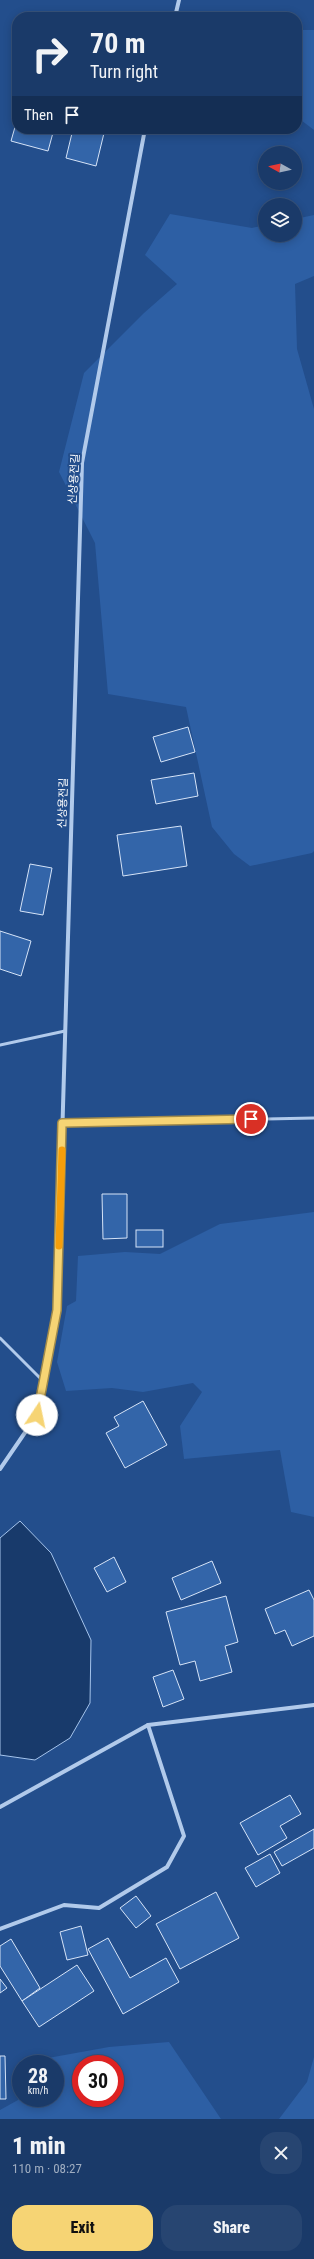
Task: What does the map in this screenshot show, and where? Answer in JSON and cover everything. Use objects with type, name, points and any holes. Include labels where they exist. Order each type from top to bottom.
[{"type":"street","points":[[176,12],[179,0]]},
{"type":"street","name":"신상용전길","points":[[0,1469],[37,1415],[57,1310],[82,463],[144,134]]},
{"type":"street","points":[[0,1807],[148,1725],[314,1705]]},
{"type":"street","points":[[0,1929],[64,1905],[99,1908],[167,1867],[184,1836],[148,1725]]},
{"type":"lane","points":[[0,1045],[65,1031]]},
{"type":"lane","points":[[62,1123],[314,1118]]},
{"type":"lane","points":[[0,1338],[43,1381]]},
{"type":"shaded area","points":[[302,30],[314,30],[314,130],[302,121]]},
{"type":"shaded area","points":[[170,214],[252,228],[258,227],[258,242],[302,242],[302,218],[314,215],[314,276],[295,284],[297,349],[314,409],[314,851],[312,853],[250,866],[234,854],[212,827],[186,707],[108,694],[95,543],[59,472],[84,373],[144,313],[177,284],[145,255]]},
{"type":"shaded area","points":[[314,1212],[314,1517],[291,1512],[280,1450],[184,1459],[180,1426],[202,1392],[193,1383],[143,1392],[112,1388],[66,1391],[57,1362],[67,1306],[76,1301],[78,1256],[125,1252],[160,1254],[220,1224]]},
{"type":"shaded area","points":[[20,1521],[51,1553],[91,1640],[90,1703],[70,1738],[35,1760],[0,1755],[0,1538]]},
{"type":"shaded area","points":[[169,2042],[221,2119],[0,2119],[0,2110],[12,2103],[12,2107],[64,2107],[64,2055],[109,2047]]},
{"type":"shaded area","points":[[314,2057],[314,2119],[279,2119],[307,2082]]},
{"type":"building","points":[[13,134],[53,134],[48,151],[11,141]]},
{"type":"building","points":[[72,134],[104,134],[96,166],[66,158]]},
{"type":"building","points":[[188,727],[195,752],[161,762],[153,737]]},
{"type":"building","points":[[194,773],[198,796],[156,804],[151,780]]},
{"type":"building","points":[[181,826],[187,866],[123,876],[117,835]]},
{"type":"building","points":[[30,864],[52,868],[43,915],[20,911]]},
{"type":"building","points":[[0,931],[31,941],[21,976],[0,969]]},
{"type":"building","points":[[102,1194],[127,1194],[127,1238],[103,1239]]},
{"type":"building","points":[[136,1230],[163,1230],[163,1247],[136,1247]]},
{"type":"building","points":[[143,1401],[167,1445],[125,1468],[106,1433],[119,1426],[114,1417]]},
{"type":"building","points":[[114,1557],[126,1582],[107,1592],[94,1568]]},
{"type":"building","points":[[212,1561],[221,1583],[181,1600],[172,1578]]},
{"type":"building","points":[[309,1590],[314,1600],[314,1636],[292,1646],[285,1630],[275,1634],[265,1609]]},
{"type":"building","points":[[226,1596],[238,1642],[225,1646],[232,1672],[200,1681],[195,1661],[180,1665],[166,1612]]},
{"type":"building","points":[[173,1670],[184,1699],[163,1707],[153,1677]]},
{"type":"building","points":[[290,1795],[301,1814],[280,1826],[287,1838],[258,1855],[240,1823]]},
{"type":"building","points":[[314,1829],[314,1848],[282,1866],[274,1852]]},
{"type":"building","points":[[270,1854],[280,1873],[256,1887],[245,1868]]},
{"type":"building","points":[[216,1892],[239,1938],[180,1969],[156,1924]]},
{"type":"building","points":[[136,1896],[151,1916],[136,1928],[120,1908]]},
{"type":"building","points":[[81,1926],[88,1955],[67,1960],[60,1932]]},
{"type":"building","points":[[108,1938],[130,1978],[166,1958],[179,1982],[123,2014],[88,1949]]},
{"type":"building","points":[[11,1939],[40,1988],[22,2001],[0,1966],[0,1946]]},
{"type":"building","points":[[77,1965],[94,1991],[39,2027],[22,2001]]},
{"type":"building","points":[[0,1979],[7,1988],[0,1993]]},
{"type":"building","points":[[0,2056],[5,2056],[6,2099],[0,2099]]},
{"type":"slow traffic","points":[[59,1246],[62,1150]]},
{"type":"route","points":[[37,1415],[57,1310],[62,1123],[251,1119]]}]
